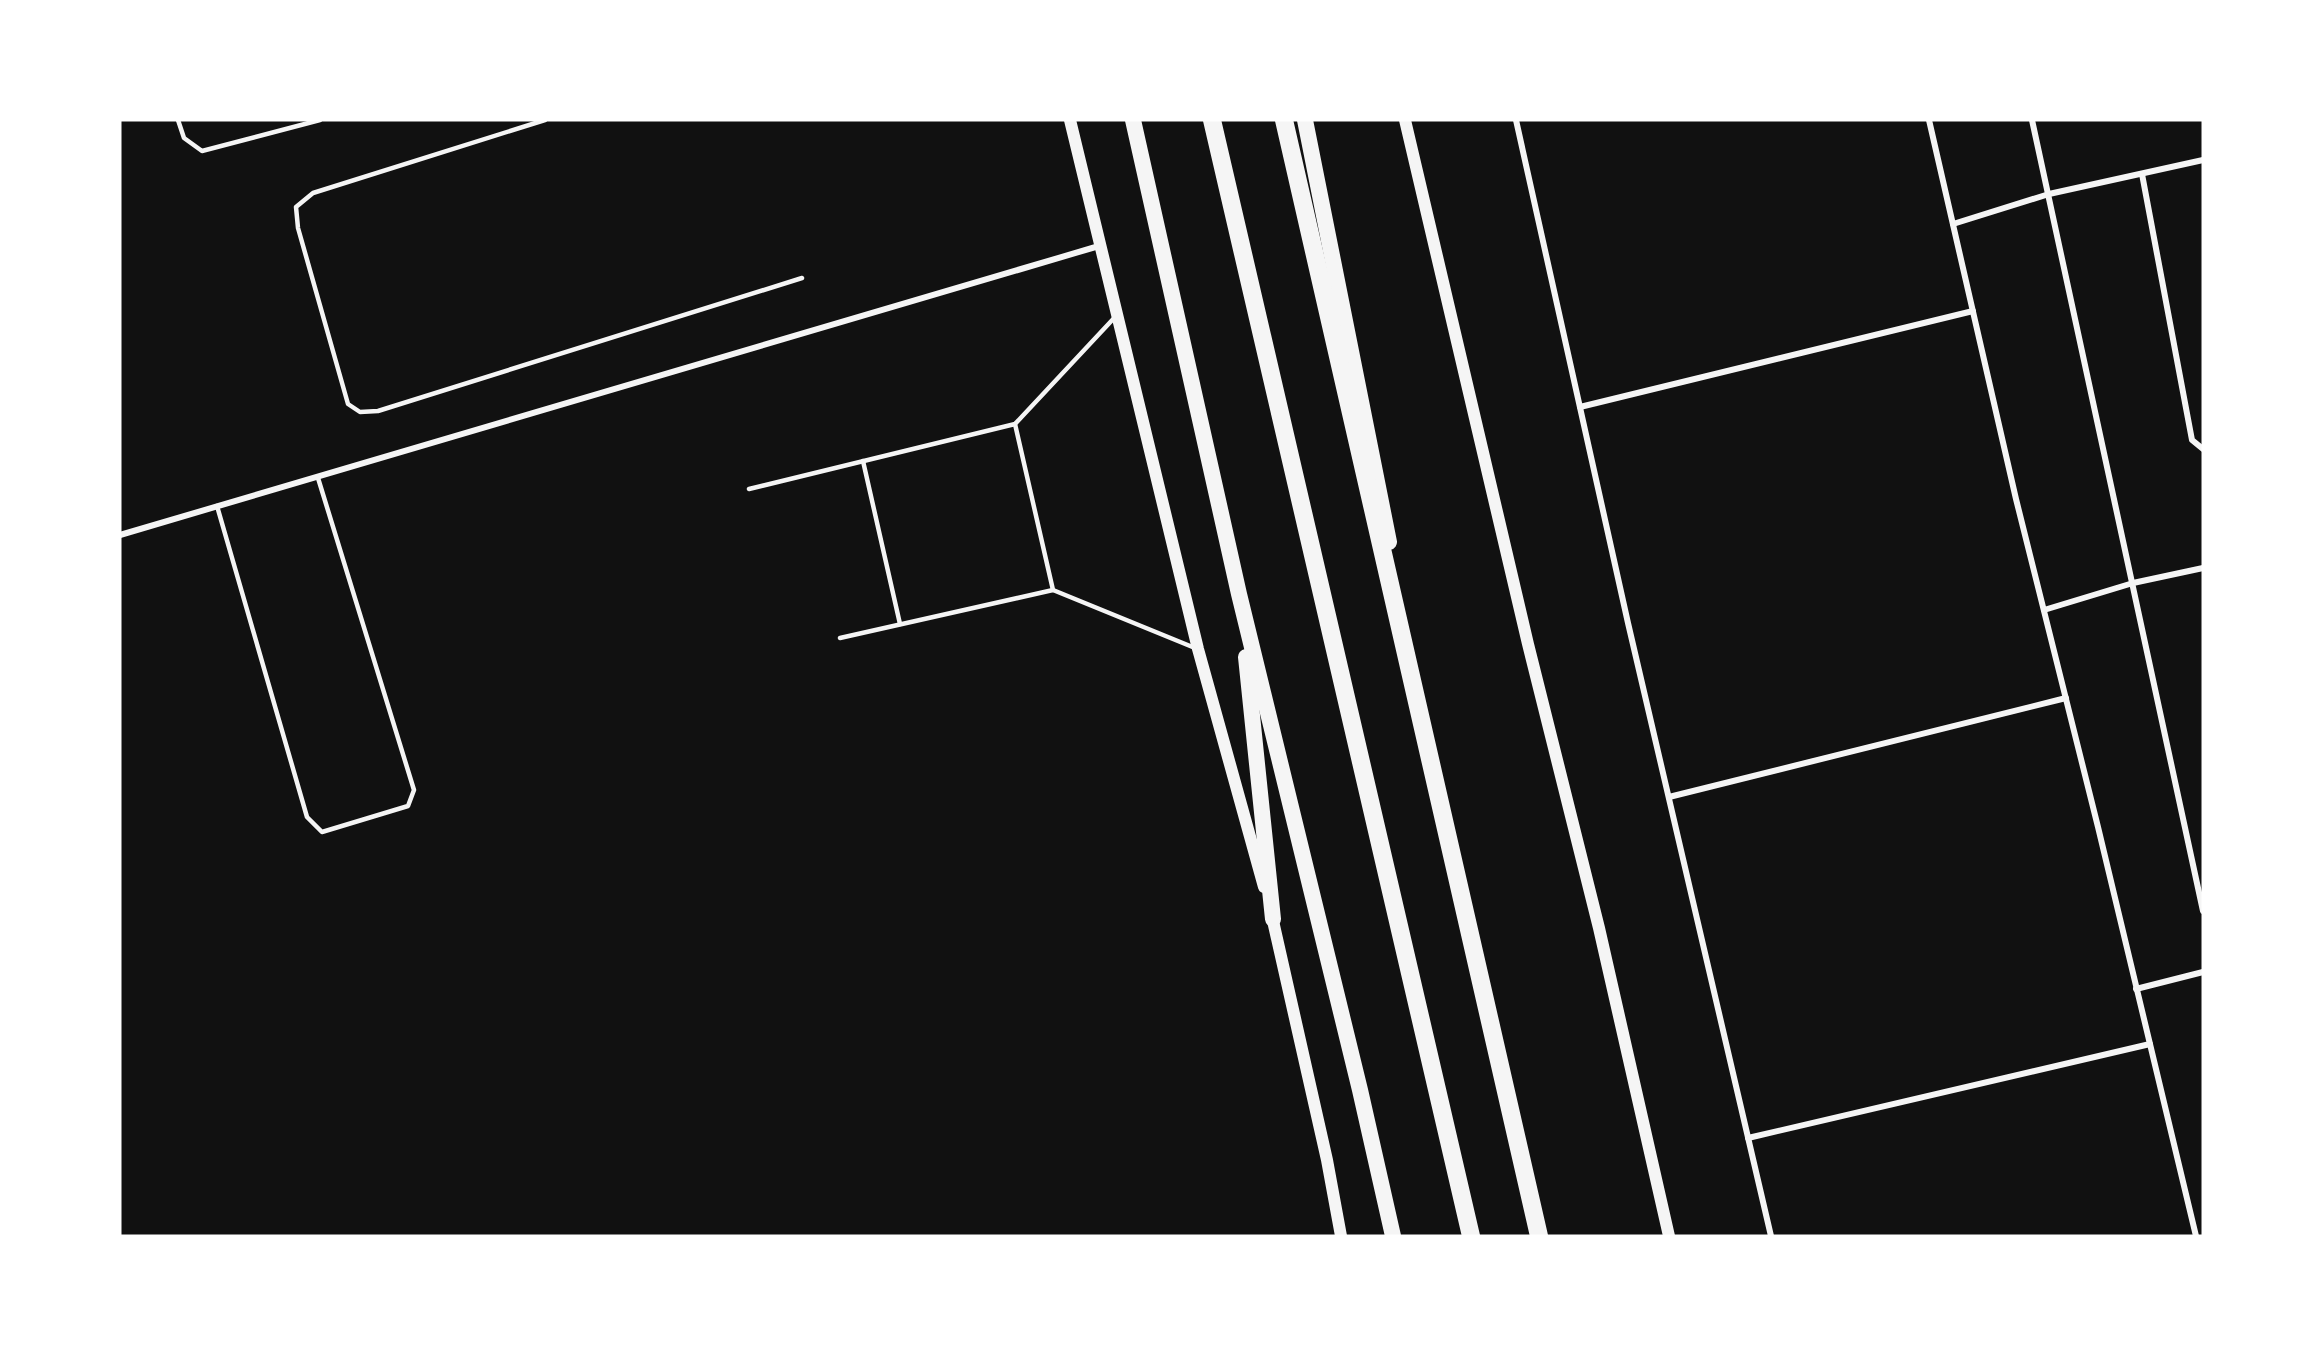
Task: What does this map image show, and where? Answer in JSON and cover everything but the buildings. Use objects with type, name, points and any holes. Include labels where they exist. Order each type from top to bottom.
[{"type":"highway","points":[[1133,120],[1239,594],[1360,1090],[1393,1236]]},
{"type":"highway","points":[[1212,120],[1471,1236]]},
{"type":"highway","points":[[1284,120],[1539,1236]]},
{"type":"highway","points":[[1305,120],[1413,660],[1548,1236]]},
{"type":"highway","points":[[1239,594],[1273,919]]},
{"type":"main road","points":[[1070,120],[1198,650],[1273,919],[1327,1160],[1341,1236]]},
{"type":"main road","points":[[1405,120],[1527,644],[1599,928],[1669,1236]]},
{"type":"street","points":[[1516,120],[1771,1236]]},
{"type":"street","points":[[1929,120],[2016,499],[2196,1236]]},
{"type":"street","points":[[2032,120],[2203,911]]},
{"type":"street","points":[[1953,224],[2049,194],[2203,160]]},
{"type":"street","points":[[2142,174],[2192,440],[2203,449]]},
{"type":"street","points":[[120,535],[1099,246]]},
{"type":"street","points":[[1580,407],[1972,311]]},
{"type":"street","points":[[2044,610],[2133,583],[2203,568]]},
{"type":"street","points":[[1669,797],[2066,698]]},
{"type":"street","points":[[2136,989],[2203,972]]},
{"type":"street","points":[[1748,1138],[2150,1044]]},
{"type":"lane","points":[[178,120],[184,138],[202,151],[320,120]]},
{"type":"lane","points":[[545,120],[313,193],[296,207],[298,228],[348,404],[360,412],[378,411],[802,278]]},
{"type":"lane","points":[[749,489],[1015,424],[1116,316]]},
{"type":"lane","points":[[1015,424],[1053,590]]},
{"type":"lane","points":[[863,461],[900,624]]},
{"type":"lane","points":[[217,506],[307,817],[322,832],[408,806],[414,790],[318,478]]},
{"type":"lane","points":[[840,638],[1053,590],[1198,650]]}]
